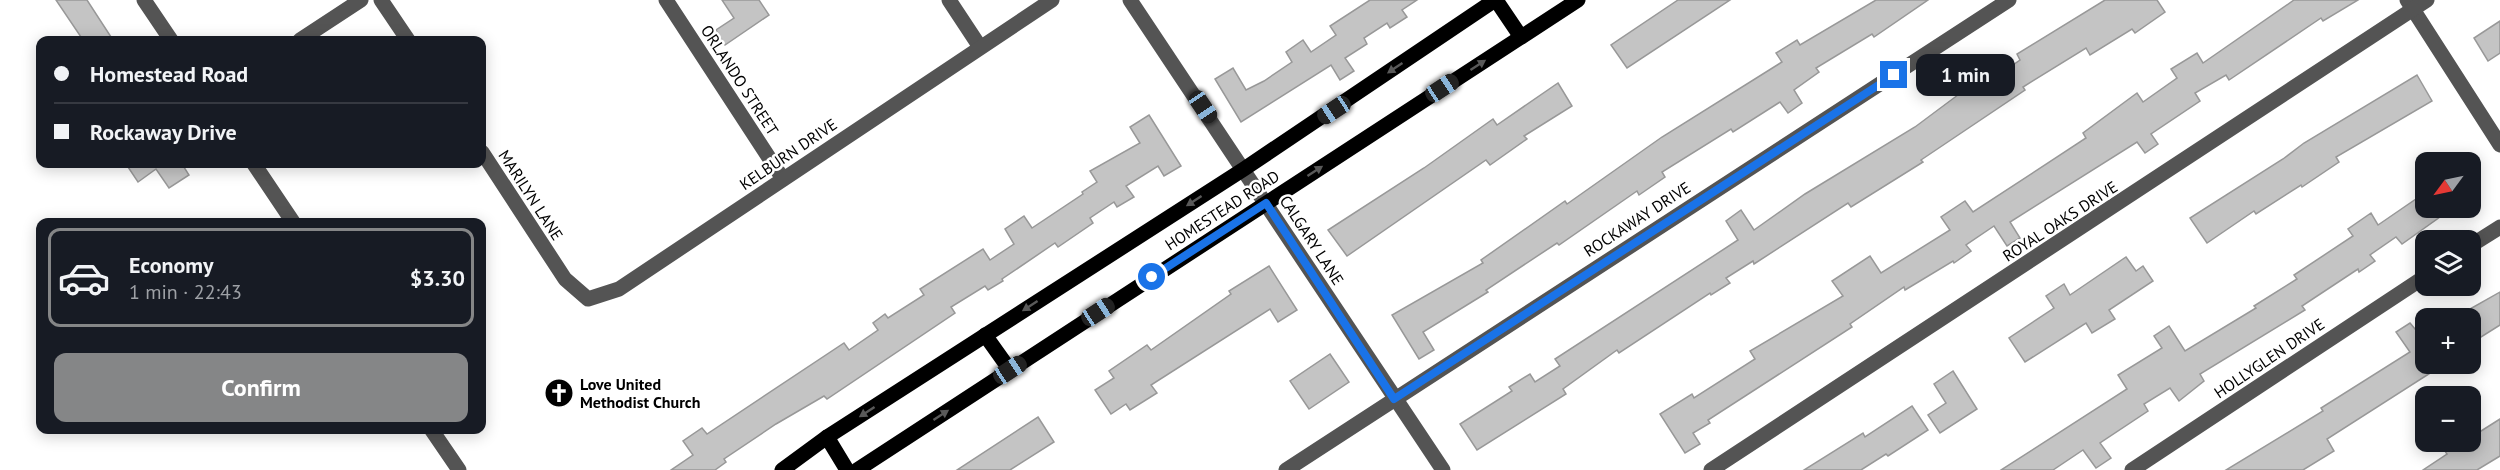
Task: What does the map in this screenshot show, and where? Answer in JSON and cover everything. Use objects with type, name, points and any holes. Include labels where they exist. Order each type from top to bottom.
[{"type":"main road","name":"HOMESTEAD ROAD","points":[[782,470],[827,437],[1244,169],[1496,0]]},
{"type":"main road","points":[[1496,0],[1521,37]]},
{"type":"main road","name":"HOMESTEAD ROAD","points":[[857,470],[1578,0]]},
{"type":"main road","points":[[985,335],[1010,370]]},
{"type":"main road","points":[[827,437],[847,470]]},
{"type":"street","points":[[144,0],[168,36]]},
{"type":"street","points":[[306,36],[361,0]]},
{"type":"street","points":[[381,0],[405,36]]},
{"type":"street","name":"ORLANDO STREET","points":[[666,0],[783,179]]},
{"type":"street","points":[[949,0],[980,47]]},
{"type":"street","name":"KELBURN DRIVE","points":[[550,257],[565,279],[588,299],[619,289],[1052,0]]},
{"type":"street","name":"CALGARY LANE","points":[[1130,0],[1443,470]]},
{"type":"street","name":"ROCKAWAY DRIVE","points":[[1286,470],[2009,0]]},
{"type":"street","name":"ROYAL OAKS DRIVE","points":[[1711,470],[2410,5],[2427,0]]},
{"type":"street","points":[[2410,5],[2500,145]]},
{"type":"street","name":"MARILYN LANE","points":[[486,158],[550,257]]},
{"type":"street","points":[[257,168],[290,218]]},
{"type":"street","points":[[2481,239],[2500,227]]},
{"type":"street","name":"HOLLYGLEN DRIVE","points":[[2132,470],[2415,283]]},
{"type":"street","points":[[434,434],[459,470]]},
{"type":"building","points":[[56,0],[87,0],[110,36],[80,36]]},
{"type":"building","points":[[722,0],[759,0],[769,15],[725,45],[716,30],[734,18]]},
{"type":"building","points":[[1370,0],[1417,0],[1402,10],[1407,17],[1390,28],[1387,23],[1364,38],[1367,44],[1345,58],[1354,71],[1340,80],[1331,65],[1241,122],[1215,79],[1233,68],[1246,90],[1264,81],[1292,62],[1286,52],[1303,40],[1311,52],[1336,35],[1330,26]]},
{"type":"building","points":[[1678,0],[1730,0],[1627,68],[1611,45]]},
{"type":"building","points":[[1876,0],[1928,0],[1874,37],[1872,34],[1816,68],[1819,72],[1794,90],[1802,103],[1788,113],[1780,102],[1733,132],[1731,129],[1662,172],[1665,177],[1639,195],[1637,191],[1559,245],[1557,243],[1486,290],[1488,292],[1423,332],[1434,350],[1419,359],[1392,315],[1483,263],[1481,260],[1565,201],[1567,204],[1662,137],[1782,62],[1776,53],[1797,40],[1800,45]]},
{"type":"building","points":[[2105,0],[2157,0],[2165,12],[2135,33],[2132,29],[2090,55],[2086,48],[2023,87],[2025,90],[1921,160],[1923,162],[1851,207],[1848,203],[1754,264],[1753,261],[1726,278],[1730,283],[1711,295],[1710,293],[1619,353],[1617,350],[1563,389],[1566,394],[1477,450],[1460,424],[1512,391],[1509,387],[1530,374],[1535,382],[1560,366],[1555,359],[1738,240],[1726,221],[1741,210],[1754,230],[1805,194],[1915,127],[1990,71],[1994,78],[2020,60],[2017,54]]},
{"type":"building","points":[[2294,0],[2358,0],[2323,21],[2321,18],[2229,80],[2226,75],[2195,93],[2200,101],[2151,134],[2158,144],[2145,153],[2137,142],[2010,222],[2020,238],[2007,246],[1994,226],[1966,245],[1971,251],[1954,263],[1953,261],[1905,290],[1904,287],[1850,324],[1852,327],[1708,420],[1710,423],[1693,433],[1700,444],[1685,453],[1660,414],[1692,394],[1694,398],[1755,359],[1750,351],[1843,296],[1832,281],[1870,256],[1881,273],[1950,230],[1941,217],[1965,201],[1973,212],[2086,138],[2083,133],[2137,93],[2143,102],[2177,78],[2171,69],[2197,53],[2203,63]]},
{"type":"building","points":[[2500,21],[2500,53],[2488,61],[2474,38]]},
{"type":"building","points":[[2417,75],[2432,101],[2336,157],[2339,162],[2302,187],[2301,185],[2256,214],[2254,211],[2207,243],[2190,218],[2283,159],[2304,143]]},
{"type":"building","points":[[1558,83],[1572,106],[1524,136],[1527,139],[1490,165],[1486,160],[1347,256],[1328,230],[1424,168],[1493,119],[1497,125]]},
{"type":"building","points":[[1149,115],[1181,166],[1164,176],[1158,166],[1126,186],[1134,197],[1117,207],[1114,202],[1090,218],[1093,223],[1058,247],[1055,243],[1002,279],[1003,281],[988,290],[985,286],[951,307],[955,313],[827,399],[824,396],[776,424],[724,459],[726,462],[715,470],[671,470],[693,455],[683,441],[702,428],[707,434],[844,343],[849,350],[878,330],[873,323],[885,314],[888,318],[924,295],[920,289],[983,249],[990,260],[1014,244],[1005,229],[1024,216],[1032,228],[1083,194],[1082,192],[1097,182],[1090,171],[1140,143],[1130,127]]},
{"type":"building","points":[[129,168],[185,168],[189,175],[169,188],[156,169],[138,182]]},
{"type":"building","points":[[2415,200],[2415,218],[2439,218],[2422,230],[2415,230],[2415,235],[2402,244],[2396,237],[2370,255],[2375,261],[2359,272],[2358,269],[2302,306],[2305,310],[2200,374],[2204,381],[2179,401],[2170,388],[2144,404],[2148,411],[2100,443],[2111,458],[2096,468],[2083,450],[2053,470],[2001,470],[2127,389],[2118,375],[2162,348],[2154,336],[2169,326],[2185,351],[2256,308],[2254,306],[2297,279],[2294,275],[2353,236],[2348,229],[2371,213],[2378,225]]},
{"type":"building","points":[[2126,257],[2136,271],[2143,266],[2153,281],[2109,310],[2115,319],[2092,333],[2086,323],[2025,362],[2009,338],[2054,308],[2046,296],[2064,284],[2070,295]]},
{"type":"building","points":[[1269,266],[1297,310],[1278,322],[1270,309],[1151,385],[1157,393],[1130,410],[1126,404],[1111,414],[1095,390],[1114,378],[1109,371],[1147,345],[1151,350],[1231,294],[1229,291]]},
{"type":"building","points":[[2500,292],[2500,325],[2481,337],[2481,308],[2472,308]]},
{"type":"building","points":[[2410,323],[2415,329],[2415,374],[2429,374],[2327,439],[2334,451],[2303,470],[2226,470],[2323,411],[2321,408],[2410,352],[2396,332]]},
{"type":"building","points":[[1330,354],[1349,382],[1309,409],[1290,381]]},
{"type":"building","points":[[1953,371],[1977,409],[1940,433],[1928,415],[1946,403],[1934,384]]},
{"type":"building","points":[[1912,406],[1928,430],[1888,456],[1886,454],[1861,470],[1804,470],[1863,433],[1865,437]]},
{"type":"building","points":[[1038,417],[1054,442],[1010,470],[957,470]]},
{"type":"building","points":[[2500,419],[2500,456],[2477,470],[2423,470],[2447,454],[2446,452],[2481,452],[2481,431]]},
{"type":"place","name":"Love United Methodist Church","points":[[559,393]]},
{"type":"route","points":[[1152,277],[1266,203],[1394,399],[1894,75]]}]
